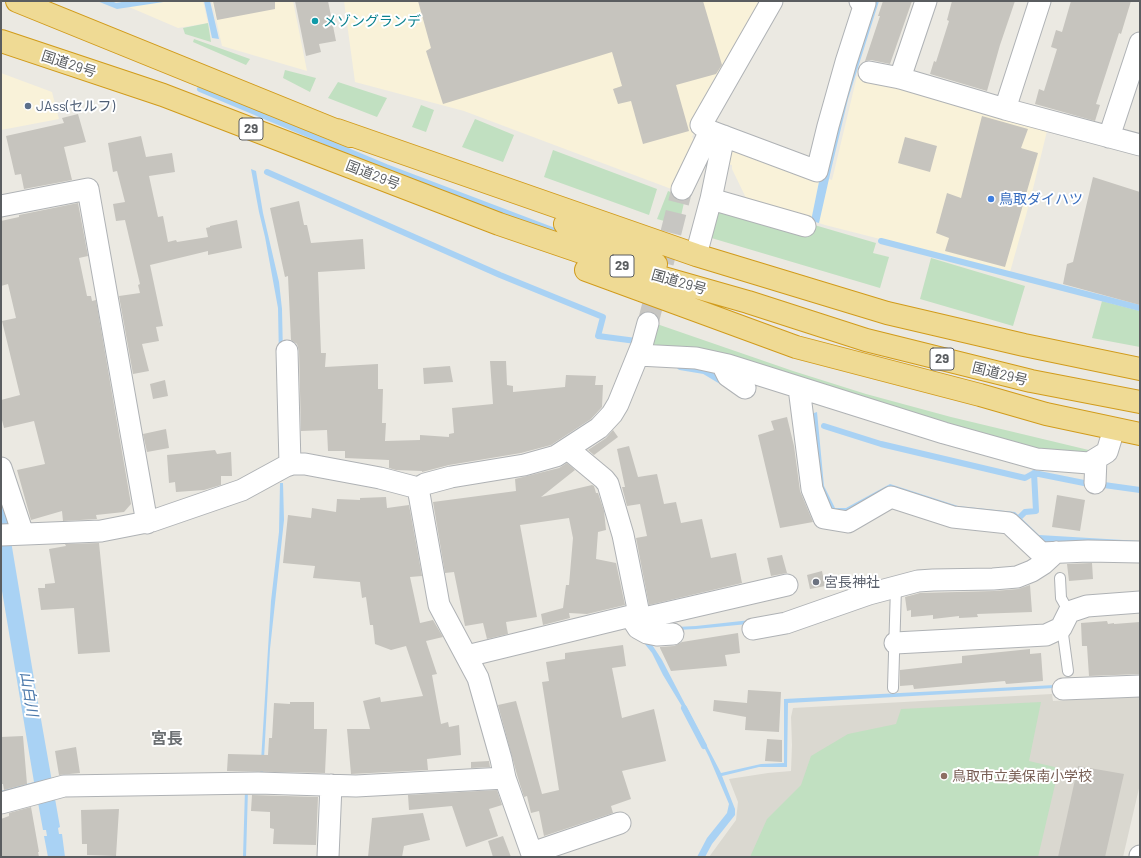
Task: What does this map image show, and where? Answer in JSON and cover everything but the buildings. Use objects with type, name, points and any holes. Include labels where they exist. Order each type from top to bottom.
[{"type":"highway","name":"国道29号","points":[[17,1],[336,130],[483,192],[582,231],[635,255],[748,302]]},
{"type":"highway","name":"国道29号","points":[[1,41],[163,95],[499,224],[625,267],[748,302],[866,340],[1031,381],[1140,402]]},
{"type":"highway","points":[[336,130],[696,255],[887,313],[1024,345],[1140,369]]},
{"type":"highway","points":[[499,224],[526,245],[586,270],[796,347],[1046,414],[1140,434]]},
{"type":"street","points":[[772,1],[701,125],[717,134],[817,171],[846,62],[865,3],[860,1]]},
{"type":"street","points":[[900,78],[926,1]]},
{"type":"street","points":[[1005,109],[1040,1]]},
{"type":"street","points":[[1109,137],[1140,43]]},
{"type":"street","points":[[869,72],[900,78],[1005,109],[1140,145]]},
{"type":"street","points":[[682,189],[717,134]]},
{"type":"street","points":[[696,255],[711,199],[717,134]]},
{"type":"street","points":[[1,206],[88,189],[147,523]]},
{"type":"street","points":[[711,199],[805,226]]},
{"type":"street","points":[[1,534],[101,531],[147,523],[242,490],[290,464],[300,463],[380,478],[418,488],[425,484],[451,477],[509,467],[556,456],[599,428],[612,414],[618,404],[642,346],[648,323]]},
{"type":"street","points":[[287,351],[290,464]]},
{"type":"street","points":[[638,355],[696,358],[722,364],[944,433],[1037,459],[1089,463],[1107,452],[1114,429]]},
{"type":"street","points":[[722,364],[728,376],[745,388]]},
{"type":"street","points":[[800,388],[812,490],[824,518],[848,522],[891,497],[953,517],[1009,524],[1041,553],[1088,551],[1140,552]]},
{"type":"street","points":[[568,449],[608,484],[623,535],[638,628],[647,633],[658,636],[673,634]]},
{"type":"street","points":[[1095,483],[1096,459]]},
{"type":"street","points":[[1,468],[23,534]]},
{"type":"street","points":[[418,488],[439,605],[478,678],[505,778],[532,855],[620,823]]},
{"type":"street","points":[[753,629],[786,623],[869,594],[918,581],[993,579],[1017,576],[1032,571],[1043,564],[1056,552]]},
{"type":"street","points":[[635,615],[640,619],[787,585]]},
{"type":"street","points":[[895,643],[1046,635],[1065,619],[1088,606],[1140,602]]},
{"type":"street","points":[[467,656],[635,615]]},
{"type":"street","points":[[1065,680],[1140,686]]},
{"type":"street","points":[[1,803],[64,786],[258,783],[356,786],[505,778]]},
{"type":"street","points":[[328,857],[331,785]]},
{"type":"lane","points":[[1060,578],[1061,598],[1065,619],[1065,680]]},
{"type":"lane","points":[[893,688],[896,587]]},
{"type":"shaded area","points":[[115,1],[203,1],[208,23],[178,28]]},
{"type":"shaded area","points":[[212,1],[293,1],[307,71],[222,46]]},
{"type":"shaded area","points":[[344,1],[767,1],[692,137],[695,140],[674,190],[464,111],[355,82]]},
{"type":"shaded area","name":"JAss(セルフ)","points":[[1,73],[52,92],[59,119],[1,130]]},
{"type":"shaded area","points":[[857,76],[898,86],[1047,131],[1030,201],[1010,272],[825,225],[747,200],[732,169],[732,165],[723,163],[731,142],[832,180]]},
{"type":"shaded area","name":"鳥取市立美保南小学校","points":[[1052,694],[1053,701],[1140,696],[1140,784],[1123,857],[709,857],[736,820],[738,802],[729,779],[791,771],[791,717],[793,708]]},
{"type":"green space","points":[[208,23],[211,42],[185,34],[183,28]]},
{"type":"green space","points":[[194,39],[250,59],[246,65],[193,42]]},
{"type":"green space","points":[[285,70],[316,78],[310,92],[283,78]]},
{"type":"green space","points":[[338,82],[387,98],[377,117],[328,98]]},
{"type":"green space","points":[[421,105],[434,110],[426,132],[412,127]]},
{"type":"green space","points":[[475,119],[514,135],[503,162],[462,147]]},
{"type":"green space","points":[[553,150],[657,189],[649,215],[544,177]]},
{"type":"green space","points":[[668,191],[685,198],[679,225],[657,219]]},
{"type":"green space","points":[[718,207],[811,224],[876,243],[873,253],[889,257],[880,288],[708,237]]},
{"type":"green space","points":[[931,258],[1025,286],[1013,326],[920,299]]},
{"type":"green space","points":[[1102,301],[1140,311],[1140,347],[1092,338]]},
{"type":"green space","points":[[654,323],[793,371],[866,394],[951,417],[1097,452],[1091,454],[1038,451],[648,348]]},
{"type":"green space","name":"鳥取市立美保南小学校","points":[[1041,702],[1029,761],[1059,768],[1038,857],[750,857],[767,819],[801,785],[811,756],[848,734],[896,724],[901,709]]},
{"type":"water","points":[[97,1],[112,1],[116,3],[127,1],[170,1],[117,9]]},
{"type":"water","points":[[204,1],[210,1],[219,39],[212,38]]},
{"type":"water","points":[[869,1],[879,1],[848,99],[819,223],[811,221],[823,162]]},
{"type":"water","points":[[251,169],[256,171],[263,213],[279,282],[282,309],[283,355],[281,458],[278,308]]},
{"type":"water","points":[[817,412],[824,486],[835,508],[846,508],[890,484],[958,506],[1015,512],[1039,535],[1140,541],[1140,548],[1036,542],[891,492],[848,515],[831,515],[818,488],[811,414]]},
{"type":"water","points":[[280,483],[283,483],[284,520],[270,649],[263,777],[260,777],[271,601],[279,532]]},
{"type":"water","name":"山白川","points":[[1,488],[9,511],[11,541],[60,827],[58,828],[59,834],[62,834],[65,857],[48,857],[44,836],[47,836],[46,830],[43,830],[35,786],[1,795],[1,791],[34,782],[1,585]]},
{"type":"water","points":[[1032,562],[1033,566],[1024,571],[1003,576],[928,577],[891,585],[827,603],[779,621],[696,629],[658,631],[648,628],[649,626],[656,628],[696,626],[778,617],[826,600],[914,576],[937,574],[1004,573],[1025,568]]},
{"type":"water","points":[[649,640],[662,660],[721,773],[761,764],[784,763],[784,699],[1055,685],[1054,688],[788,703],[787,767],[759,767],[722,776],[735,809],[735,815],[712,844],[705,857],[697,857],[707,838],[727,813],[729,804],[709,757],[692,723],[663,675],[652,653],[644,643]]},
{"type":"water","points":[[245,789],[248,789],[246,857],[243,857]]},
{"type":"waterway","points":[[200,89],[386,167],[560,233]]},
{"type":"waterway","points":[[267,172],[500,275],[603,317],[598,336],[636,341]]},
{"type":"waterway","points":[[881,241],[1140,308]]},
{"type":"waterway","points":[[680,367],[704,371],[724,383]]},
{"type":"waterway","points":[[824,426],[881,444],[1025,478],[1034,473],[1089,484]]},
{"type":"waterway","points":[[1018,519],[1025,512],[1036,511],[1034,473]]},
{"type":"waterway","points":[[1104,485],[1140,490]]},
{"type":"waterway","points":[[684,708],[704,746]]},
{"type":"tunnel","points":[[648,323],[682,189]]},
{"type":"place","name":"メゾングランデ","points":[[315,21]]},
{"type":"place","name":"JAss(セルフ)","points":[[28,106]]},
{"type":"place","name":"鳥取ダイハツ","points":[[991,199]]},
{"type":"place","name":"宮長神社","points":[[816,582]]},
{"type":"place","name":"鳥取市立美保南小学校","points":[[944,776]]},
{"type":"district","name":"宮長","points":[[167,739]]}]
